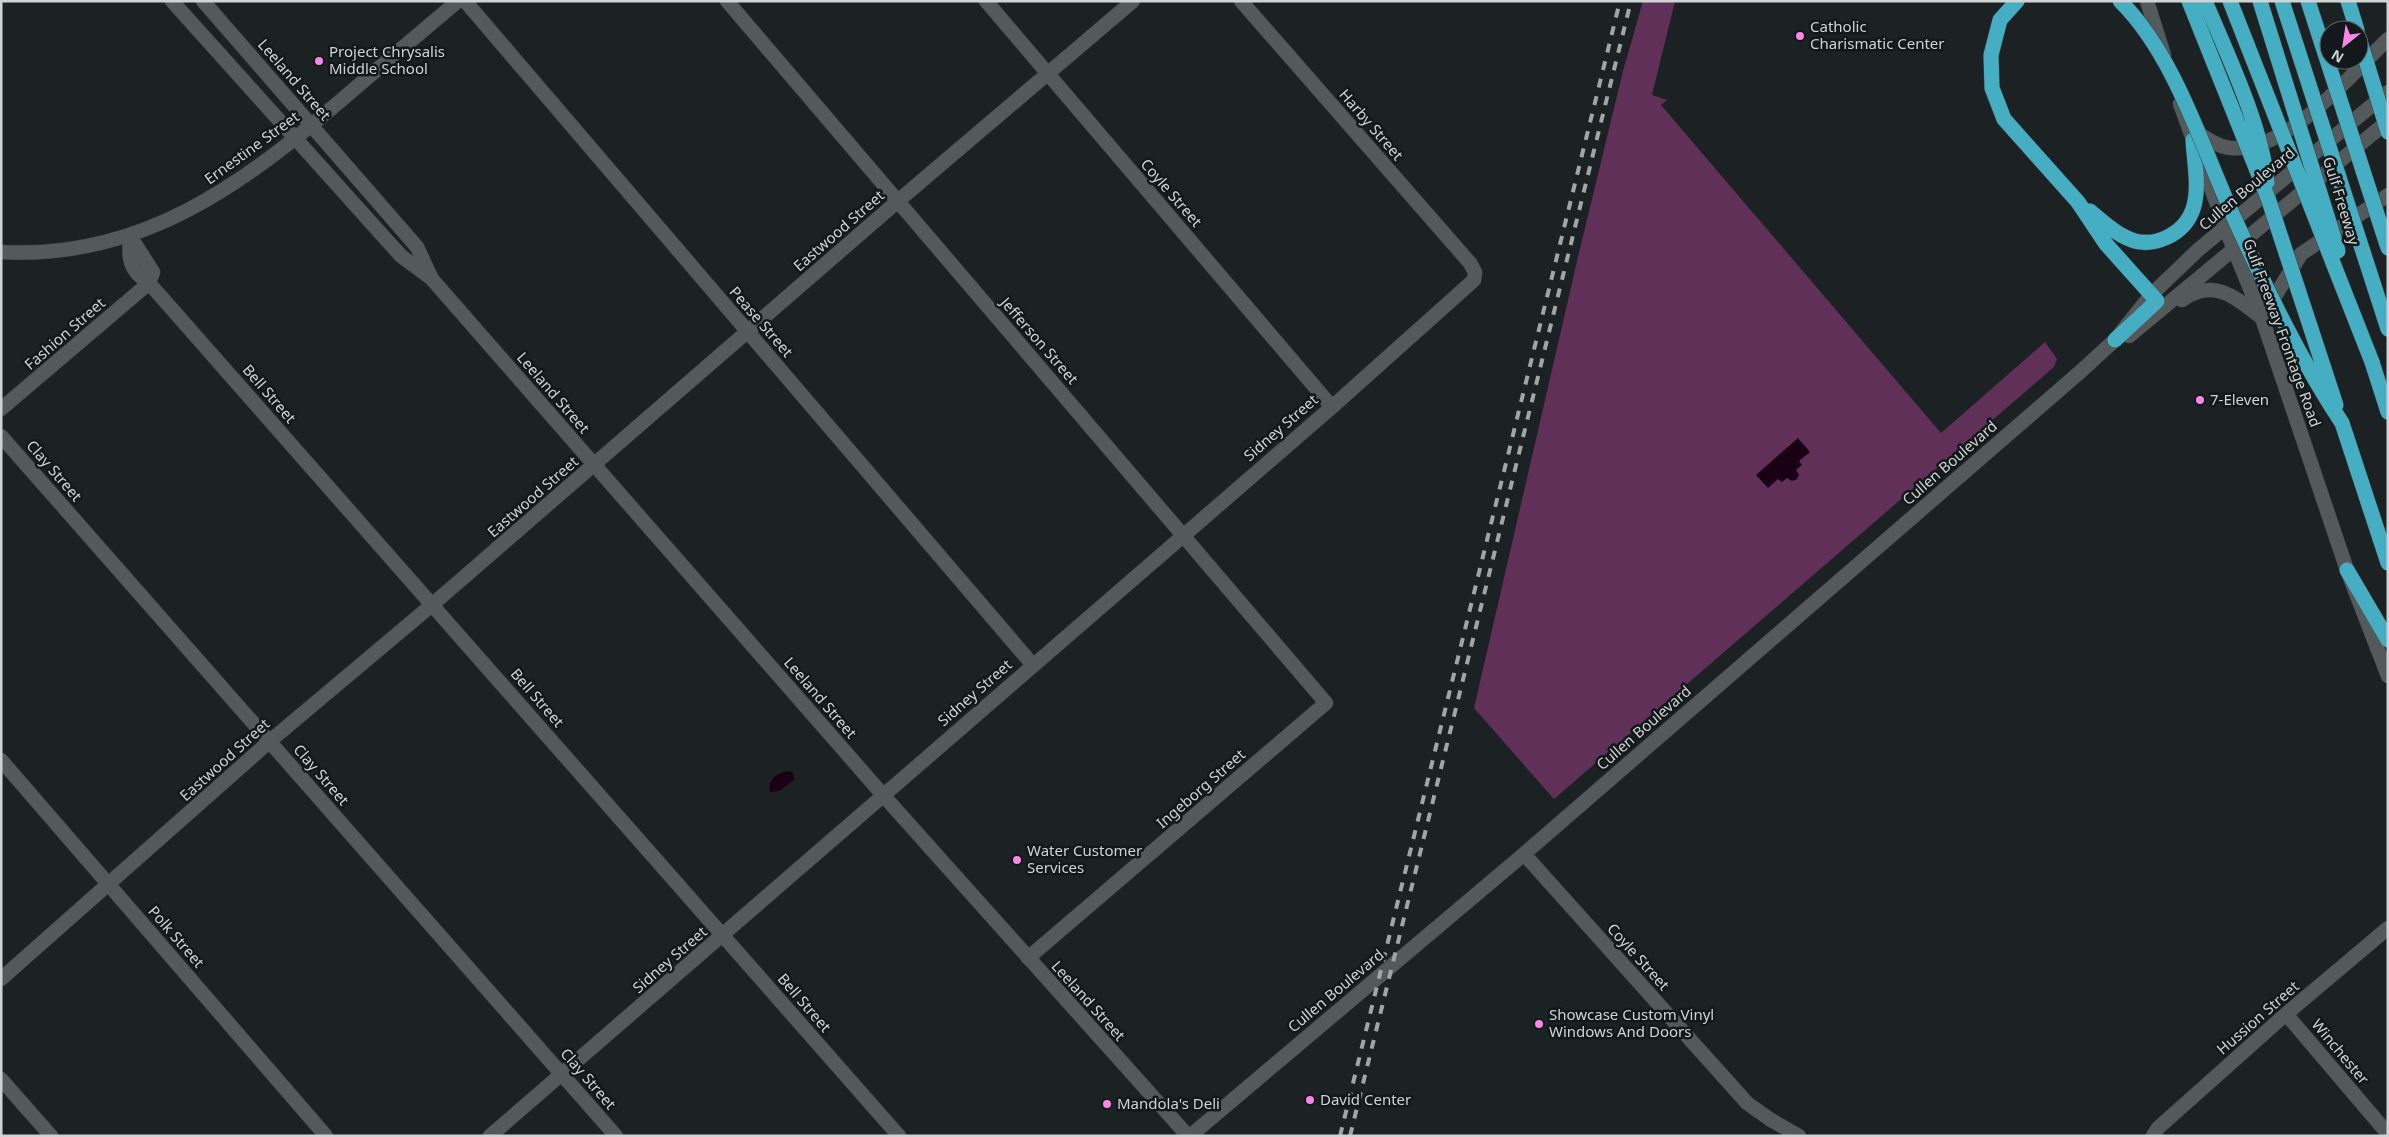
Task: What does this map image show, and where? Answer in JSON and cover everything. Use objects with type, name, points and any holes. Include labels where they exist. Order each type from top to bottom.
[{"type":"highway","points":[[2016,1],[2000,20],[1991,56],[1992,88],[2004,119],[2078,202],[2106,244],[2157,301],[2122,339]]},
{"type":"highway","points":[[2120,1],[2136,17],[2153,40],[2189,112],[2236,222],[2300,352],[2342,423]]},
{"type":"highway","points":[[2189,1],[2268,198],[2388,564]]},
{"type":"highway","points":[[2205,1],[2230,60],[2265,156],[2268,198]]},
{"type":"highway","points":[[2230,1],[2372,362]]},
{"type":"highway","name":"Gulf Freeway","points":[[2260,1],[2388,412]]},
{"type":"highway","name":"Gulf Freeway","points":[[2282,1],[2388,329]]},
{"type":"highway","name":"Gulf Freeway","points":[[2308,1],[2388,248]]},
{"type":"highway","points":[[2348,1],[2354,20]]},
{"type":"highway","points":[[2369,70],[2388,132]]},
{"type":"highway","points":[[2078,202],[2127,239],[2150,242],[2172,235],[2180,229],[2194,208],[2196,193],[2192,140]]},
{"type":"highway","points":[[2347,570],[2388,640]]},
{"type":"street","name":"Leeland Street","points":[[172,1],[294,140],[401,256],[431,278],[883,794],[1189,1136]]},
{"type":"street","name":"Leeland Street","points":[[203,1],[417,247],[431,278]]},
{"type":"street","name":"Ernestine Street","points":[[1,252],[65,250],[130,236],[169,220],[234,185],[294,140],[458,1]]},
{"type":"street","name":"Pease Street","points":[[465,1],[1032,664]]},
{"type":"street","name":"Jefferson Street","points":[[727,1],[1326,703]]},
{"type":"street","name":"Coyle Street","points":[[986,1],[1332,407]]},
{"type":"street","name":"Eastwood Street","points":[[1,979],[270,741],[433,604],[747,331],[1133,1]]},
{"type":"street","name":"Harby Street","points":[[1241,1],[1475,272]]},
{"type":"street","name":"Gulf Freeway Frontage Road","points":[[2147,1],[2192,140],[2262,318],[2347,570],[2388,676]]},
{"type":"street","points":[[2186,122],[2204,137],[2230,148],[2259,145],[2300,124],[2388,39]]},
{"type":"street","name":"Cullen Boulevard","points":[[2151,295],[2198,250],[2388,92]]},
{"type":"street","name":"Cullen Boulevard","points":[[1189,1136],[1524,854],[2122,339],[2388,121]]},
{"type":"street","points":[[2122,339],[2194,291],[2207,289],[2222,291],[2262,318],[2301,254],[2388,195]]},
{"type":"street","points":[[130,236],[153,272],[150,283]]},
{"type":"street","name":"Sidney Street","points":[[490,1136],[1032,664],[1332,407],[1466,288],[1474,280],[1475,272]]},
{"type":"street","name":"Fashion Street","points":[[1,410],[150,283]]},
{"type":"street","name":"Bell Street","points":[[150,283],[899,1136]]},
{"type":"street","name":"Clay Street","points":[[1,436],[616,1136]]},
{"type":"street","name":"Ingeborg Street","points":[[1028,958],[1326,703]]},
{"type":"street","name":"Polk Street","points":[[1,760],[326,1136]]},
{"type":"street","name":"Coyle Street","points":[[1524,854],[1747,1103],[1799,1136]]},
{"type":"street","name":"Hussion Street","points":[[2159,1133],[2286,1014],[2388,928]]},
{"type":"street","name":"Winchester","points":[[2286,1014],[2388,1134]]},
{"type":"street","points":[[1,1079],[51,1136]]},
{"type":"shaded area","points":[[1643,1],[1675,1],[1652,95],[1667,100],[1661,105],[1941,433],[2045,342],[2057,359],[2054,367],[1554,799],[1474,708],[1578,257],[1623,71]]},
{"type":"shaded area","points":[[1798,438],[1810,452],[1799,461],[1802,465],[1796,470],[1799,475],[1797,479],[1792,481],[1787,478],[1782,482],[1778,479],[1768,488],[1756,475]]},
{"type":"shaded area","points":[[790,771],[793,773],[794,780],[779,791],[770,792],[770,783],[774,777]]},
{"type":"railway","points":[[1340,1136],[1620,1]]},
{"type":"railway","points":[[1350,1136],[1631,1]]},
{"type":"place","name":"Catholic Charismatic Center","points":[[1800,36]]},
{"type":"place","name":"Project Chrysalis Middle School","points":[[319,61]]},
{"type":"place","name":"7-Eleven","points":[[2200,400]]},
{"type":"place","name":"Water Customer Services","points":[[1017,860]]},
{"type":"place","name":"Showcase Custom Vinyl Windows And Doors","points":[[1539,1024]]},
{"type":"place","name":"David Center","points":[[1310,1100]]},
{"type":"place","name":"Mandola's Deli","points":[[1107,1104]]}]
